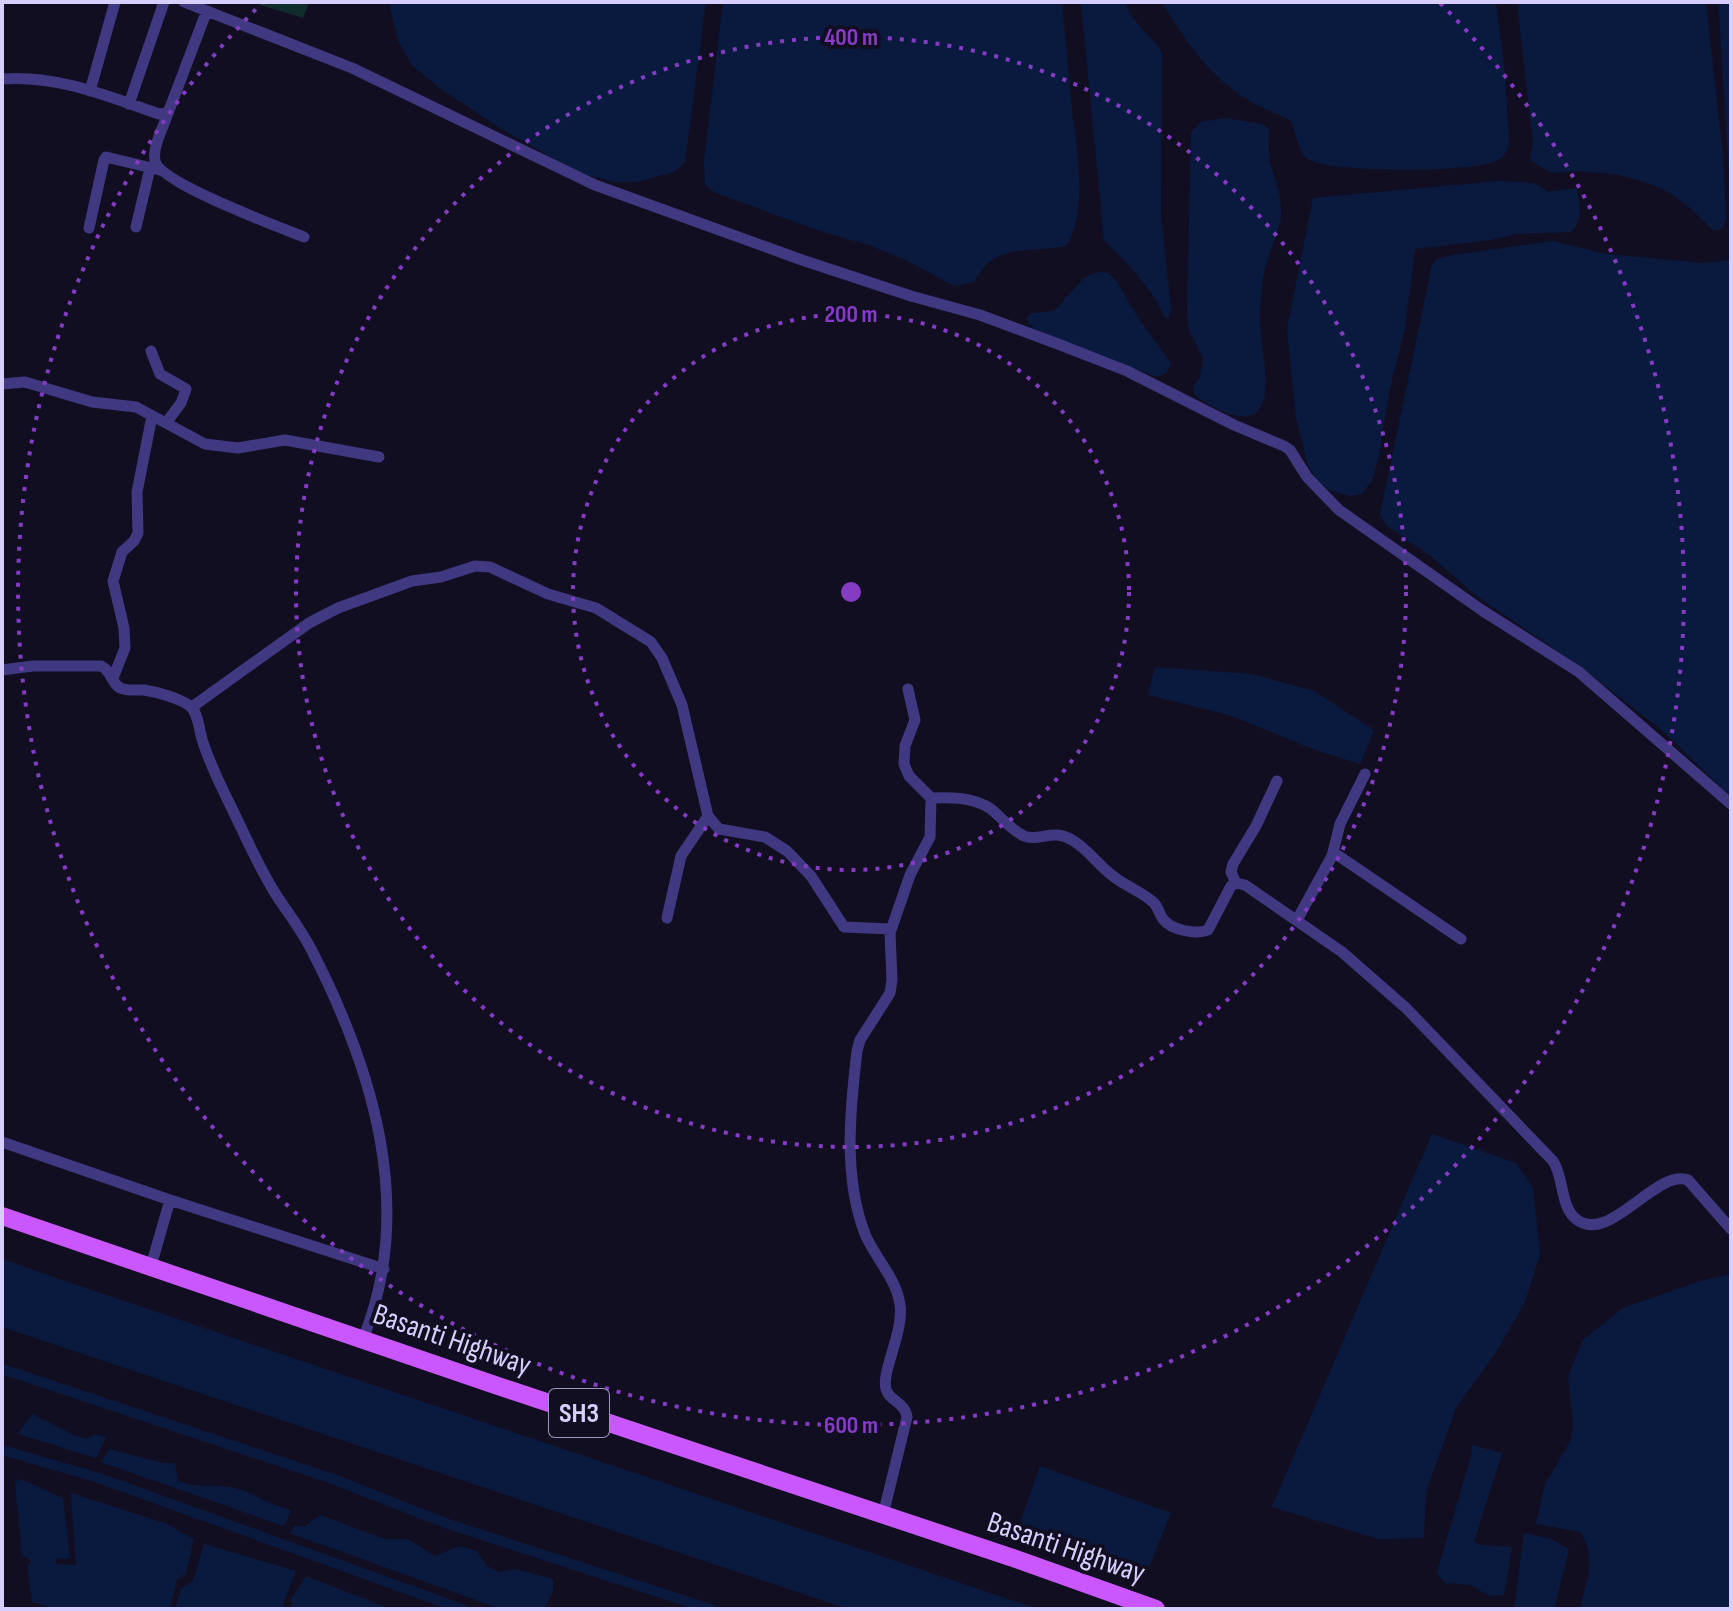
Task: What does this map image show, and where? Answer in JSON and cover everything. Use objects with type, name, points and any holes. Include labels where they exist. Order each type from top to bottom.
[{"type":"main road","name":"Basanti Highway","points":[[2,1216],[1156,1609]]},
{"type":"street","points":[[90,91],[115,2]]},
{"type":"street","points":[[129,104],[164,2]]},
{"type":"street","points":[[184,2],[352,68],[595,185],[802,260],[980,315],[1058,344],[1127,371],[1234,425],[1284,446],[1290,450],[1307,477],[1339,510],[1483,611],[1579,672],[1731,804]]},
{"type":"street","points":[[136,227],[155,169],[155,152],[206,13]]},
{"type":"street","points":[[2,79],[44,79],[159,114],[168,113]]},
{"type":"street","points":[[89,228],[104,160],[110,157],[155,169],[191,190],[304,237]]},
{"type":"street","points":[[151,351],[160,374],[183,384],[186,389],[181,403],[166,423]]},
{"type":"street","points":[[2,384],[25,382],[92,402],[136,407],[198,441],[213,445],[238,448],[285,440],[379,457]]},
{"type":"street","points":[[113,678],[125,648],[124,628],[113,581],[122,552],[138,533],[137,492],[152,416]]},
{"type":"street","points":[[192,707],[309,623],[338,608],[412,581],[441,577],[475,566],[490,567],[548,594],[596,608],[645,637],[656,647],[682,705],[708,816],[719,829],[765,837],[787,851],[811,876],[844,927],[891,929]]},
{"type":"street","points":[[2,670],[33,666],[101,666],[106,668],[116,686],[147,691],[192,707]]},
{"type":"street","points":[[908,689],[915,720],[905,746],[904,764],[909,776],[931,798],[959,798],[988,807],[1029,837],[1053,834],[1069,838],[1090,853],[1115,879],[1153,901],[1164,922],[1180,929],[1208,930],[1236,883]]},
{"type":"street","points":[[192,707],[209,758],[236,818],[274,891],[311,949],[364,1070],[383,1153],[387,1230],[384,1269],[363,1339]]},
{"type":"street","points":[[1297,920],[1333,852],[1340,824],[1365,774]]},
{"type":"street","points":[[1236,883],[1231,872],[1233,864],[1256,826],[1277,781]]},
{"type":"street","points":[[883,1515],[907,1417],[903,1406],[887,1393],[885,1384],[901,1326],[901,1311],[896,1289],[862,1226],[854,1197],[850,1149],[857,1051],[860,1040],[890,993],[891,929],[910,875],[930,837],[931,798]]},
{"type":"street","points":[[667,918],[681,856],[708,816]]},
{"type":"street","points":[[1333,852],[1461,939]]},
{"type":"street","points":[[1236,883],[1245,885],[1342,952],[1417,1018],[1557,1166],[1570,1212],[1579,1221],[1595,1224],[1614,1217],[1666,1183],[1682,1178],[1688,1180],[1731,1229]]},
{"type":"street","points":[[2,1142],[384,1269]]},
{"type":"street","points":[[151,1266],[170,1200]]},
{"type":"green space","points":[[251,2],[309,2],[303,18]]},
{"type":"water","points":[[389,2],[706,2],[685,162],[674,172],[636,182],[614,182],[577,172],[500,128],[442,90],[412,65],[398,41]]},
{"type":"water","points":[[723,2],[1062,2],[1079,175],[1077,214],[1066,246],[1002,255],[992,260],[974,282],[954,286],[906,260],[869,245],[820,231],[714,192],[705,184],[704,161]]},
{"type":"water","points":[[1081,2],[1125,2],[1132,17],[1162,53],[1161,216],[1171,307],[1169,319],[1165,318],[1138,276],[1104,240]]},
{"type":"water","points":[[1162,2],[1496,2],[1509,142],[1504,156],[1482,165],[1460,168],[1400,170],[1342,167],[1308,159],[1290,120],[1250,101],[1223,81],[1189,44]]},
{"type":"water","points":[[1517,2],[1706,2],[1723,156],[1726,218],[1723,228],[1714,231],[1670,193],[1648,183],[1620,175],[1580,171],[1551,173],[1530,160],[1533,142]]},
{"type":"water","points":[[1718,2],[1731,2],[1731,203],[1720,30]]},
{"type":"water","points":[[1225,118],[1263,124],[1269,129],[1270,161],[1281,202],[1280,222],[1265,267],[1261,295],[1264,399],[1254,414],[1246,416],[1227,413],[1194,394],[1203,358],[1188,328],[1191,133],[1201,122]]},
{"type":"water","points":[[1498,181],[1534,183],[1548,192],[1576,188],[1580,211],[1578,222],[1571,232],[1516,234],[1415,249],[1405,329],[1372,481],[1361,494],[1350,496],[1332,491],[1317,481],[1308,465],[1296,417],[1287,329],[1313,198]]},
{"type":"water","points":[[1553,241],[1606,254],[1704,263],[1731,260],[1731,797],[1664,732],[1584,669],[1477,596],[1433,558],[1387,526],[1380,515],[1432,265],[1437,259],[1453,255]]},
{"type":"water","points":[[1097,272],[1108,273],[1116,280],[1171,363],[1166,373],[1154,376],[1037,330],[1029,324],[1027,318],[1031,313],[1054,311],[1084,278]]},
{"type":"water","points":[[1155,667],[1252,674],[1314,691],[1374,730],[1360,764],[1310,748],[1232,716],[1148,695]]},
{"type":"water","points":[[1432,1134],[1516,1163],[1533,1188],[1540,1255],[1525,1302],[1498,1349],[1456,1408],[1426,1492],[1424,1538],[1379,1539],[1272,1507]]},
{"type":"water","points":[[2,1259],[1038,1609],[848,1609],[2,1327]]},
{"type":"water","points":[[1731,1274],[1731,1609],[1580,1609],[1589,1560],[1580,1532],[1536,1524],[1545,1484],[1571,1440],[1573,1425],[1568,1377],[1582,1341],[1623,1308]]},
{"type":"water","points":[[32,1414],[86,1439],[96,1434],[106,1438],[96,1458],[18,1434]]},
{"type":"water","points":[[1472,1445],[1502,1453],[1474,1542],[1512,1547],[1504,1595],[1490,1596],[1470,1585],[1445,1583],[1437,1573]]},
{"type":"water","points":[[109,1449],[163,1463],[175,1463],[178,1480],[184,1483],[236,1488],[291,1511],[284,1526],[101,1462]]},
{"type":"water","points":[[1040,1466],[1171,1513],[1143,1582],[1015,1537]]},
{"type":"water","points":[[21,1479],[63,1498],[70,1557],[56,1558],[56,1564],[76,1565],[71,1493],[165,1523],[194,1539],[186,1573],[177,1579],[170,1609],[57,1609],[32,1602],[27,1566],[31,1563],[28,1557],[22,1556],[15,1482]]},
{"type":"water","points":[[320,1515],[385,1539],[408,1539],[435,1556],[459,1546],[477,1551],[487,1566],[500,1572],[515,1569],[553,1579],[553,1592],[544,1609],[501,1609],[290,1533],[294,1526],[305,1526]]},
{"type":"water","points":[[1524,1533],[1551,1539],[1569,1549],[1554,1609],[1514,1609]]},
{"type":"water","points":[[204,1544],[296,1571],[283,1604],[284,1609],[175,1609],[181,1589],[193,1581]]},
{"type":"water","points":[[306,1576],[391,1609],[292,1609],[291,1599]]},
{"type":"waterway","points":[[2,1369],[333,1479],[448,1524],[711,1609]]},
{"type":"waterway","points":[[2,1450],[99,1478],[462,1609]]}]
